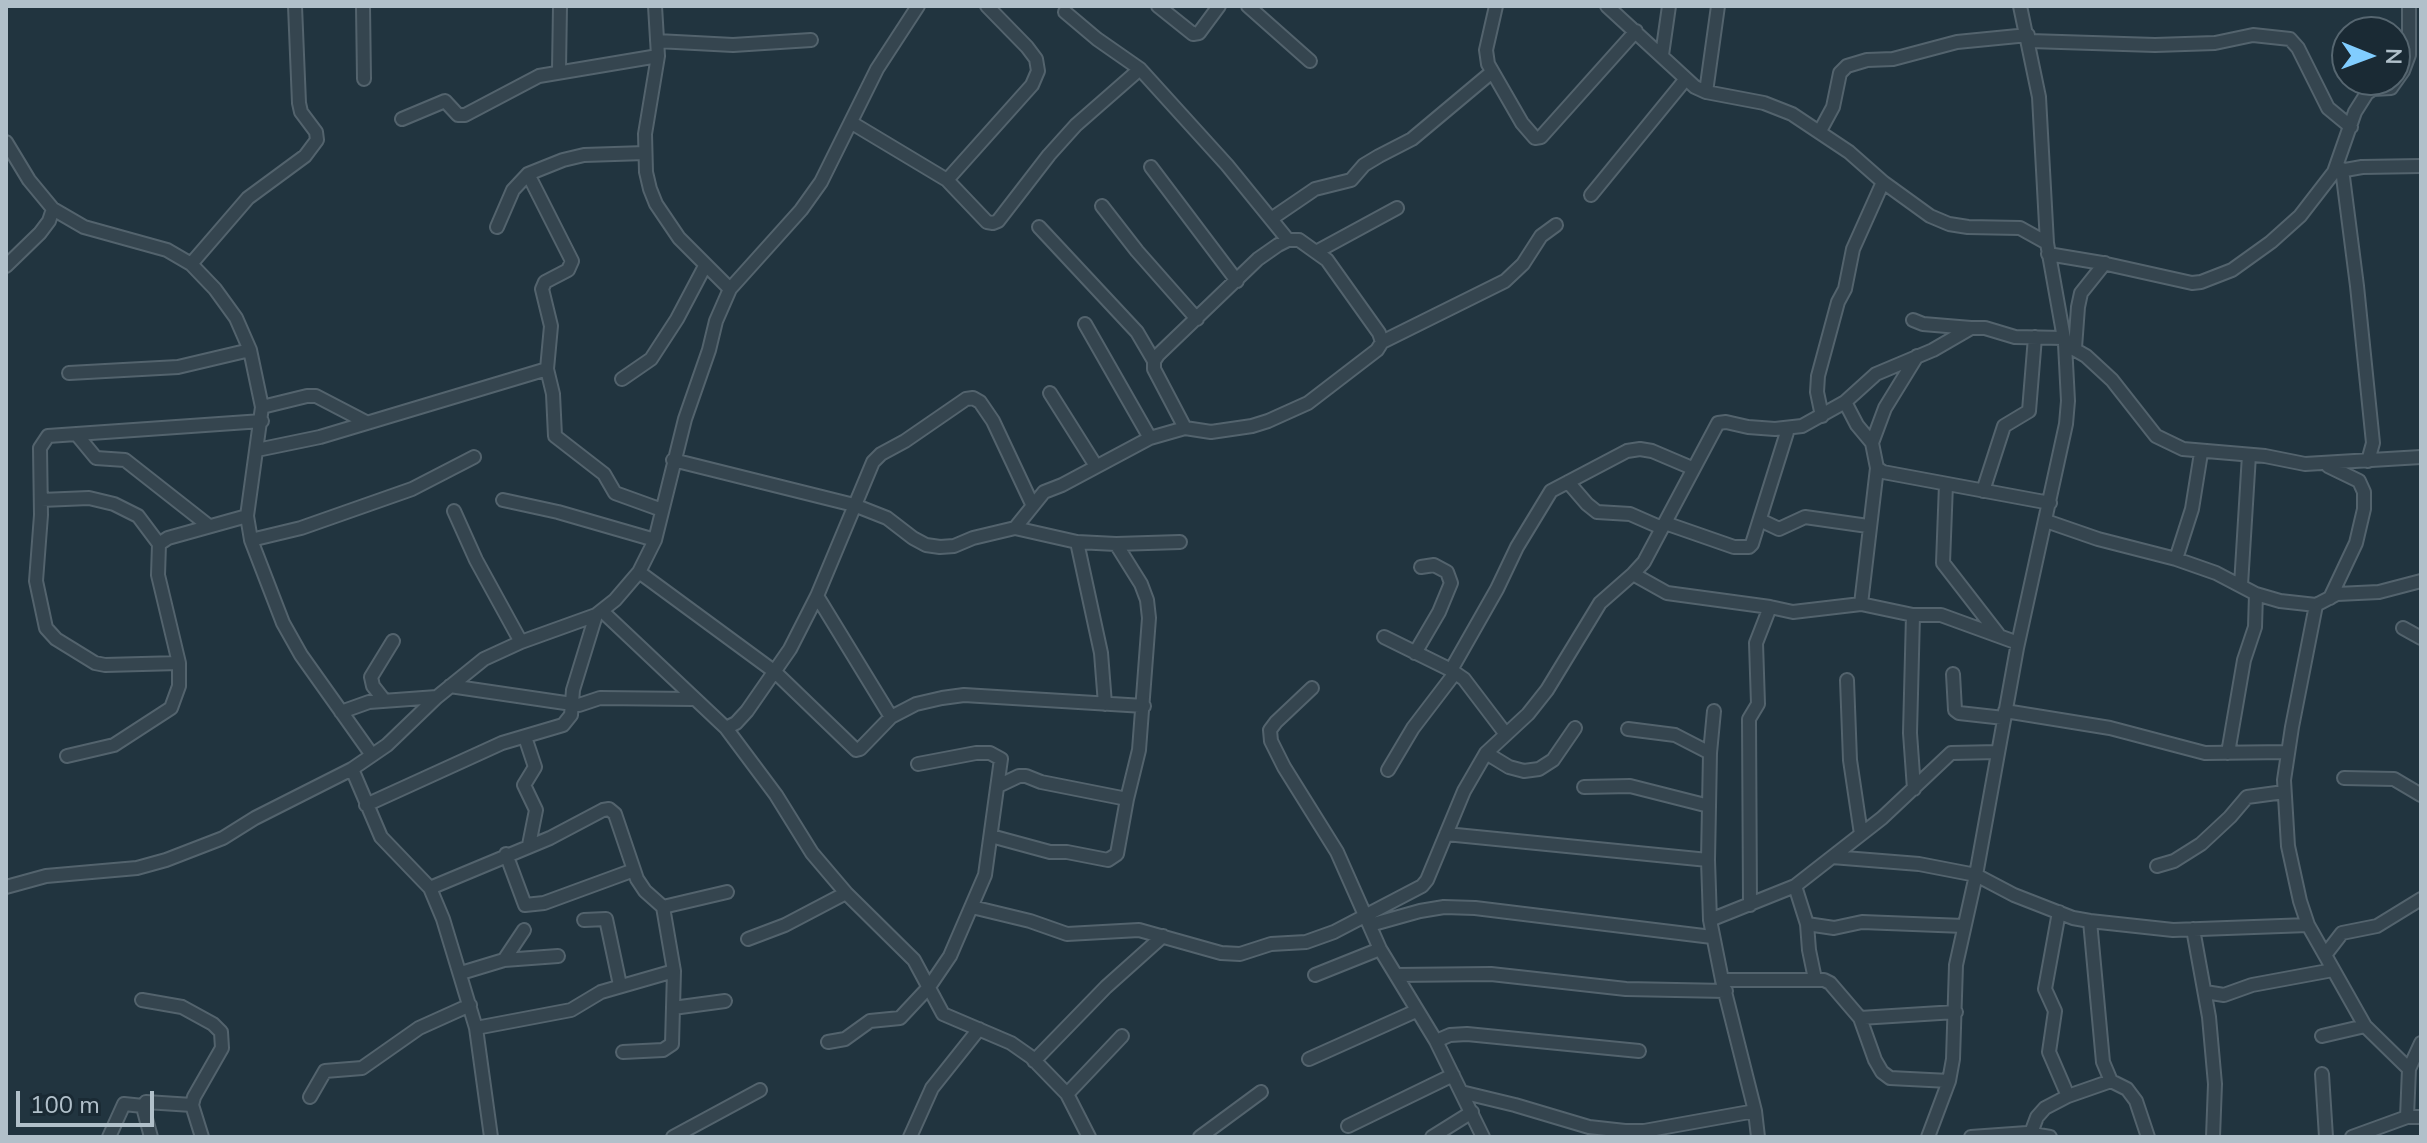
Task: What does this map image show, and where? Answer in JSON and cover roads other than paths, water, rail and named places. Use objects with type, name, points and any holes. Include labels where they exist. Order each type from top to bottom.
[{"type":"street","points":[[191,264],[248,198],[305,156],[317,140],[316,132],[301,112],[299,103],[295,6]]},
{"type":"street","points":[[363,6],[364,79]]},
{"type":"street","points":[[559,70],[560,6]]},
{"type":"street","points":[[655,6],[658,56],[645,134],[648,180],[656,204],[679,238],[730,289]]},
{"type":"street","points":[[6,887],[46,876],[102,873],[166,860],[223,838],[255,818],[352,769],[387,745],[437,697],[484,659],[599,613],[624,590],[639,572],[655,540],[673,460],[716,321],[730,289],[801,210],[821,182],[877,69],[918,6]]},
{"type":"street","points":[[947,180],[1032,85],[1038,71],[1036,59],[1027,47],[987,6]]},
{"type":"street","points":[[1158,6],[1193,34],[1199,33],[1219,6]]},
{"type":"street","points":[[1248,6],[1310,61]]},
{"type":"street","points":[[1496,6],[1486,50],[1488,64],[1522,123],[1537,138],[1636,31]]},
{"type":"street","points":[[1607,6],[1624,11],[1636,31],[1685,80],[1706,92],[1781,108],[1820,131],[1930,216],[1949,224],[2020,228],[2048,249],[2192,283],[2210,279],[2241,264],[2271,242],[2300,216],[2338,170],[2355,112],[2367,93],[2373,89],[2391,88],[2403,71],[2409,55],[2413,13]]},
{"type":"street","points":[[1662,55],[1669,6]]},
{"type":"street","points":[[1706,92],[1718,6]]},
{"type":"street","points":[[1928,1137],[1949,1081],[1956,1012],[1956,965],[1976,875],[2018,643],[2066,424],[2068,344],[2048,249],[2039,97],[2020,6]]},
{"type":"street","points":[[1065,12],[1140,69],[1227,165],[1288,240]]},
{"type":"street","points":[[1820,131],[1833,107],[1840,73],[1847,66],[1867,60],[1893,59],[1957,42],[2029,38],[2155,45],[2215,43],[2253,35],[2290,39],[2298,48],[2328,108],[2351,127]]},
{"type":"street","points":[[657,41],[733,45],[811,40]]},
{"type":"street","points":[[402,119],[445,101],[458,115],[465,115],[539,76],[559,70],[658,56]]},
{"type":"street","points":[[852,123],[947,180],[987,222],[998,221],[1076,125],[1140,69]]},
{"type":"street","points":[[1271,219],[1315,189],[1351,180],[1364,165],[1412,139],[1492,72]]},
{"type":"street","points":[[1591,195],[1685,80]]},
{"type":"street","points":[[6,142],[29,180],[53,209],[84,227],[167,250],[191,264],[215,289],[236,318],[250,350],[262,407],[247,516],[251,540],[283,623],[372,755]]},
{"type":"street","points":[[497,227],[513,190],[528,174],[584,155],[645,153]]},
{"type":"street","points":[[2338,170],[2421,166]]},
{"type":"street","points":[[1151,167],[1237,281]]},
{"type":"street","points":[[2338,170],[2357,286],[2373,443],[2368,461]]},
{"type":"street","points":[[528,174],[572,261],[568,270],[543,285],[551,326],[547,369],[553,394],[555,436],[604,474],[615,493],[662,510]]},
{"type":"street","points":[[1822,416],[1817,392],[1818,376],[1838,302],[1845,289],[1853,249],[1883,182]]},
{"type":"street","points":[[1102,206],[1197,319]]},
{"type":"street","points":[[1316,252],[1397,208]]},
{"type":"street","points":[[6,266],[40,233],[53,209]]},
{"type":"street","points":[[1015,528],[1044,492],[1150,438],[1185,428],[1211,432],[1252,426],[1308,403],[1377,350],[1382,342],[1505,281],[1523,264],[1541,236],[1556,225]]},
{"type":"street","points":[[1039,227],[1137,332],[1185,428]]},
{"type":"street","points":[[1154,361],[1258,259],[1288,240],[1299,240],[1327,260],[1379,333],[1382,342]]},
{"type":"street","points":[[2068,344],[2081,293],[2105,263]]},
{"type":"street","points":[[622,379],[651,359],[705,266]]},
{"type":"street","points":[[1913,320],[1923,324],[1985,328],[2015,337],[2035,337],[2068,344],[2112,380],[2156,436],[2170,444],[2201,453],[2249,455],[2305,464],[2421,457]]},
{"type":"street","points":[[1085,324],[1150,438]]},
{"type":"street","points":[[1368,920],[1422,886],[1432,871],[1464,791],[1486,753],[1528,714],[1547,690],[1600,603],[1644,562],[1714,428],[1722,421],[1748,427],[1788,429],[1802,426],[1845,402],[1876,374],[1971,328]]},
{"type":"street","points":[[1983,491],[2004,426],[2029,411],[2035,337]]},
{"type":"street","points":[[69,373],[178,367],[250,350]]},
{"type":"street","points":[[1872,443],[1885,408],[1917,356]]},
{"type":"street","points":[[257,450],[320,437],[547,369]]},
{"type":"street","points":[[1050,393],[1096,466]]},
{"type":"street","points":[[262,407],[316,396],[366,422]]},
{"type":"street","points":[[726,728],[736,723],[747,711],[775,672],[817,596],[873,462],[881,454],[966,399],[973,398],[980,402],[993,421],[1032,504]]},
{"type":"street","points":[[1845,402],[1857,425],[1872,443],[1877,468],[1861,604]]},
{"type":"street","points":[[179,663],[95,663],[56,639],[46,628],[36,581],[42,442],[48,436],[262,421]]},
{"type":"street","points":[[1568,482],[1597,512],[1630,514],[1744,548],[1752,544],[1788,429]]},
{"type":"street","points":[[77,435],[96,458],[125,460],[209,526]]},
{"type":"street","points":[[1388,770],[1453,671],[1546,497],[1557,487],[1627,451],[1652,451],[1692,468]]},
{"type":"street","points":[[2176,559],[2192,509],[2201,453]]},
{"type":"street","points":[[2241,585],[2249,455]]},
{"type":"street","points":[[251,540],[301,528],[412,489],[474,457]]},
{"type":"street","points":[[673,460],[854,505],[887,518],[913,538],[940,547],[1015,528],[1077,542],[1180,542]]},
{"type":"street","points":[[2325,464],[2359,481],[2364,492],[2364,509],[2356,543],[2330,598]]},
{"type":"street","points":[[1877,468],[2050,503]]},
{"type":"street","points":[[1946,484],[1943,563],[1998,634]]},
{"type":"street","points":[[41,500],[89,498],[114,504],[138,516],[159,544],[158,575],[179,663],[179,686],[171,708],[114,745],[67,756]]},
{"type":"street","points":[[503,500],[655,540]]},
{"type":"street","points":[[454,511],[490,587],[521,642]]},
{"type":"street","points":[[159,544],[168,538],[247,516]]},
{"type":"street","points":[[1760,520],[1779,529],[1805,517],[1868,526]]},
{"type":"street","points":[[2046,521],[2098,539],[2176,559],[2256,594],[2280,601],[2316,605],[2337,594],[2379,592],[2421,581]]},
{"type":"street","points":[[1077,542],[1101,653],[1105,704]]},
{"type":"street","points":[[991,836],[1039,850],[1108,860],[1117,854],[1139,750],[1149,618],[1147,600],[1116,544]]},
{"type":"street","points":[[1415,653],[1439,612],[1451,583],[1447,572],[1434,565],[1421,567]]},
{"type":"street","points":[[639,572],[775,672],[852,749],[860,749],[891,717],[916,704],[964,695],[1144,706]]},
{"type":"street","points":[[1633,574],[1667,593],[1804,613],[1861,604],[1913,615],[1941,615],[2018,643]]},
{"type":"street","points":[[2228,753],[2244,660],[2255,627],[2256,594]]},
{"type":"street","points":[[817,596],[891,717]]},
{"type":"street","points":[[2316,605],[2288,752],[2284,792],[2288,846],[2308,925],[2365,1026],[2409,1069]]},
{"type":"street","points":[[1750,905],[1749,719],[1758,704],[1756,643],[1770,607]]},
{"type":"street","points":[[599,613],[726,728],[776,795],[812,853],[846,893],[914,960],[943,1014],[1011,1043],[1034,1061],[1067,1094],[1089,1137]]},
{"type":"street","points":[[366,805],[461,761],[525,737],[560,728],[571,715],[573,690],[599,613]]},
{"type":"street","points":[[1913,615],[1910,733],[1914,789]]},
{"type":"street","points":[[2403,628],[2421,638]]},
{"type":"street","points":[[1384,637],[1453,671],[1473,688],[1505,733]]},
{"type":"street","points":[[384,700],[373,686],[371,677],[393,641]]},
{"type":"street","points":[[1953,674],[1955,710],[1959,713],[2004,715],[2110,728],[2205,753],[2288,752]]},
{"type":"street","points":[[1847,680],[1850,760],[1861,834]]},
{"type":"street","points":[[450,686],[572,704],[584,704],[600,698],[692,699]]},
{"type":"street","points":[[1312,688],[1276,722],[1270,730],[1271,741],[1337,852],[1380,949],[1436,1041],[1483,1137]]},
{"type":"street","points":[[341,712],[369,702],[437,697]]},
{"type":"street","points":[[1714,711],[1710,753],[1710,920],[1755,1111],[1758,1137]]},
{"type":"street","points":[[1486,753],[1509,767],[1524,771],[1539,769],[1553,760],[1575,728]]},
{"type":"street","points":[[1628,729],[1675,735],[1710,753]]},
{"type":"street","points":[[525,737],[535,767],[524,785],[536,810],[529,845]]},
{"type":"street","points":[[1710,920],[1795,886],[1914,789],[1951,753],[1998,752]]},
{"type":"street","points":[[828,1042],[845,1039],[870,1021],[900,1018],[929,987],[950,956],[985,875],[1002,763],[998,756],[976,753],[918,764]]},
{"type":"street","points":[[352,769],[381,837],[430,888],[461,973],[476,1028],[491,1137]]},
{"type":"street","points":[[998,786],[1026,776],[1041,782],[1127,799]]},
{"type":"street","points":[[2344,778],[2394,779],[2421,795]]},
{"type":"street","points":[[1584,787],[1630,786],[1709,806]]},
{"type":"street","points":[[2157,866],[2174,861],[2201,844],[2247,797],[2284,792]]},
{"type":"street","points":[[430,888],[550,838],[603,810],[609,809],[615,814],[634,870],[645,891],[663,907],[674,971],[672,1044],[668,1049],[623,1052]]},
{"type":"street","points":[[1446,834],[1708,860]]},
{"type":"street","points":[[506,854],[525,905],[544,903],[634,870]]},
{"type":"street","points":[[1832,857],[1919,864],[1976,875],[2014,895],[2090,921],[2193,929],[2308,925]]},
{"type":"street","points":[[1795,886],[1807,924],[1815,979]]},
{"type":"street","points":[[663,907],[727,892]]},
{"type":"street","points":[[748,939],[785,925],[846,893]]},
{"type":"street","points":[[2325,955],[2342,933],[2377,926],[2421,899]]},
{"type":"street","points":[[972,907],[1067,934],[1139,930],[1221,953],[1240,954],[1271,944],[1306,942],[1368,920],[1444,907],[1475,908],[1712,937]]},
{"type":"street","points":[[2059,912],[2045,989],[2055,1011],[2049,1052],[2068,1096]]},
{"type":"street","points":[[584,920],[606,919],[620,985]]},
{"type":"street","points":[[2090,921],[2103,1062],[2111,1081],[2133,1094],[2142,1112],[2148,1137]]},
{"type":"street","points":[[1807,924],[1834,928],[1862,922],[1964,926]]},
{"type":"street","points":[[2193,929],[2205,992],[2215,1084],[2213,1137]]},
{"type":"street","points":[[504,960],[524,930]]},
{"type":"street","points":[[1034,1061],[1106,987],[1163,936]]},
{"type":"street","points":[[1315,975],[1380,949]]},
{"type":"street","points":[[461,973],[504,960],[558,956]]},
{"type":"street","points":[[2205,992],[2224,995],[2252,985],[2333,970]]},
{"type":"street","points":[[476,1028],[571,1010],[601,992],[674,971]]},
{"type":"street","points":[[1396,975],[1491,974],[1626,989],[1815,979],[1830,983],[1860,1018],[1882,1072],[1890,1078],[1949,1081]]},
{"type":"street","points":[[142,1000],[182,1007],[213,1024],[221,1032],[222,1048],[192,1105],[202,1137]]},
{"type":"street","points":[[673,1008],[725,1001]]},
{"type":"street","points":[[310,1097],[325,1071],[362,1068],[419,1028],[470,1005]]},
{"type":"street","points":[[1309,1059],[1416,1011]]},
{"type":"street","points":[[1860,1018],[1956,1012]]},
{"type":"street","points":[[2322,1036],[2365,1026]]},
{"type":"street","points":[[910,1137],[932,1088],[979,1029]]},
{"type":"street","points":[[1436,1041],[1442,1036],[1467,1034],[1639,1051]]},
{"type":"street","points":[[1067,1094],[1122,1036]]},
{"type":"street","points":[[2407,1117],[2409,1069],[2421,1043]]},
{"type":"street","points":[[2322,1074],[2326,1137]]},
{"type":"street","points":[[1348,1126],[1453,1075]]},
{"type":"street","points":[[2031,1133],[2037,1117],[2045,1108],[2111,1081]]},
{"type":"street","points":[[673,1137],[760,1090]]},
{"type":"street","points":[[1200,1137],[1261,1092]]},
{"type":"street","points":[[1461,1092],[1589,1127],[1625,1131],[1644,1131],[1755,1111]]},
{"type":"street","points":[[143,1106],[146,1102],[161,1101],[192,1105]]},
{"type":"street","points":[[109,1137],[124,1104],[143,1106]]},
{"type":"street","points":[[143,1106],[151,1137]]},
{"type":"street","points":[[1432,1137],[1472,1112]]},
{"type":"street","points":[[2352,1137],[2407,1117],[2421,1117]]},
{"type":"street","points":[[1971,1137],[2031,1133],[2050,1137]]}]
